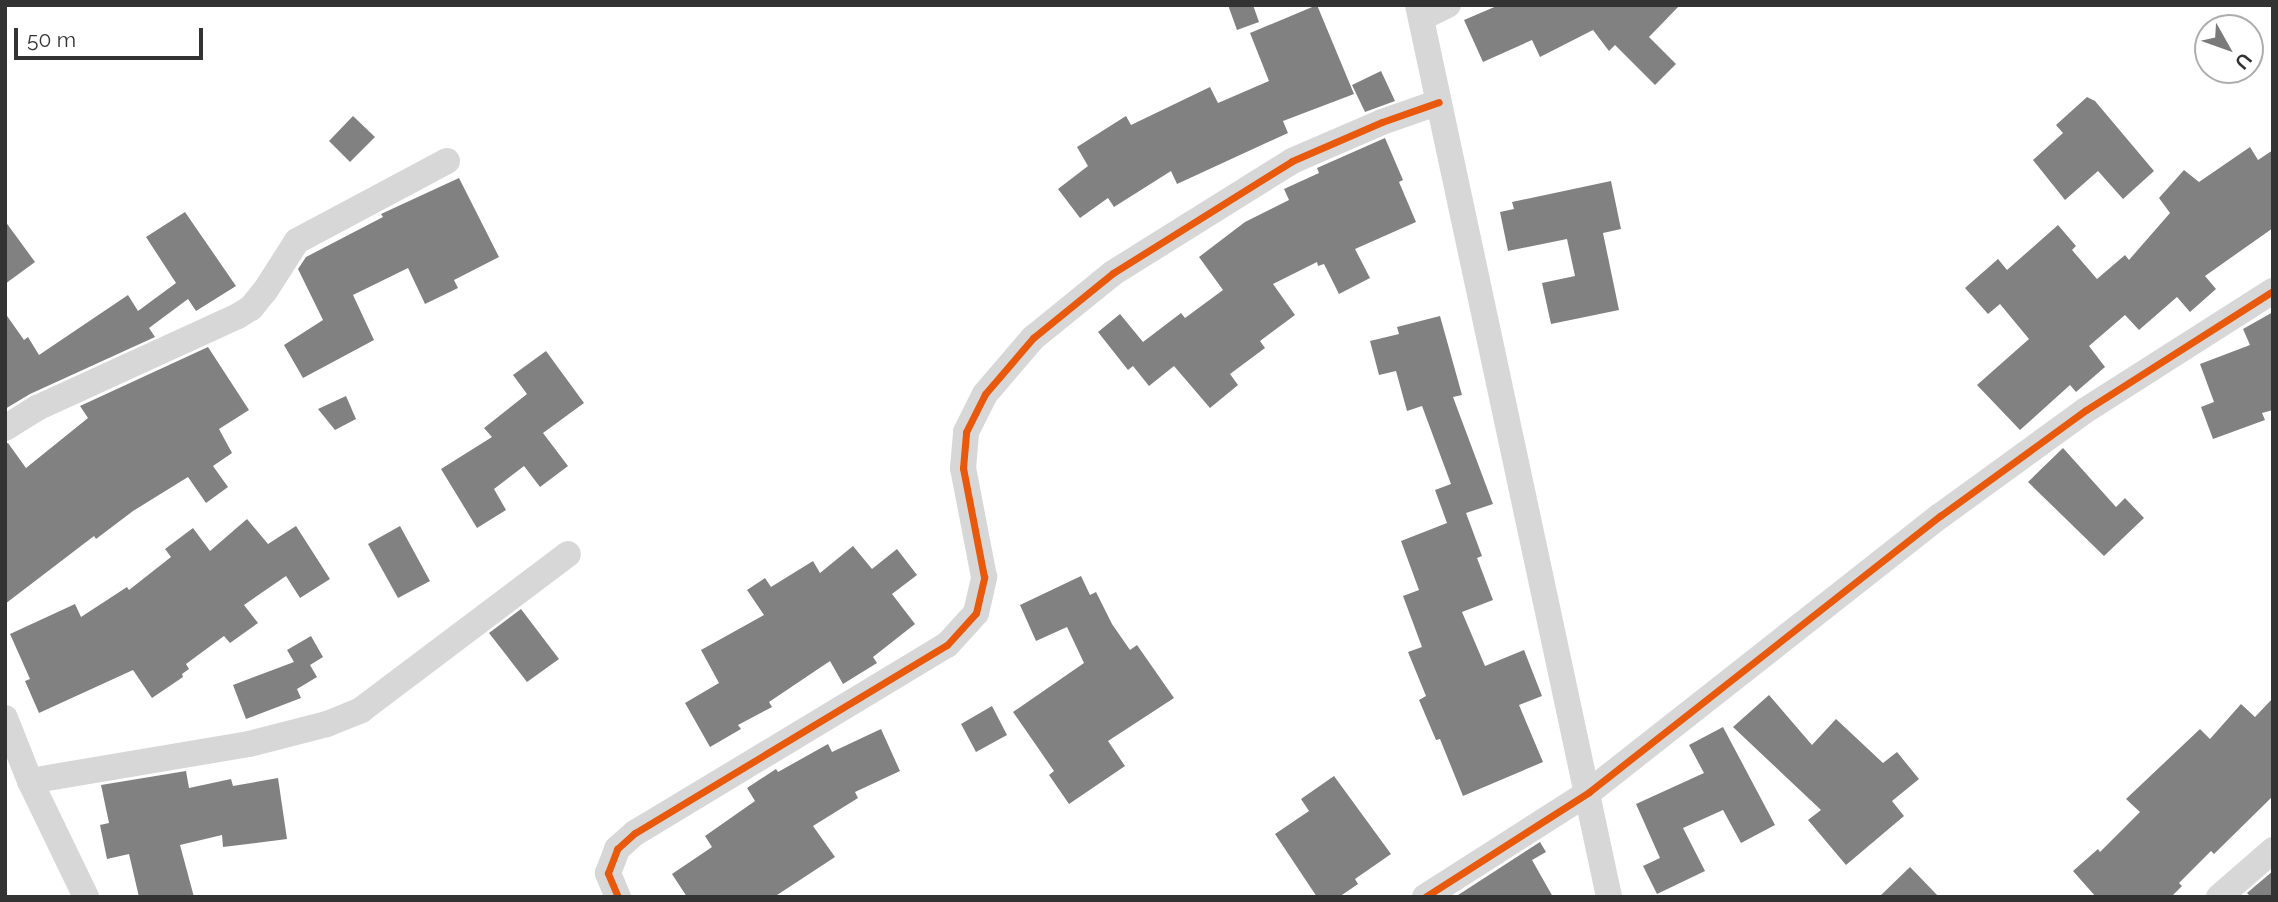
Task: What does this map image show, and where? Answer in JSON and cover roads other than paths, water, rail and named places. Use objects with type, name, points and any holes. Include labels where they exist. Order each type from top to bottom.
[{"type":"street","points":[[1448,5],[1419,12],[1589,792],[1609,897]]},
{"type":"street","points":[[618,897],[608,873],[617,849],[635,833],[947,645],[976,613],[984,578],[963,468],[966,432],[985,394],[1033,338],[1113,273],[1292,161],[1382,122],[1439,102]]},
{"type":"street","points":[[5,428],[37,408],[238,316],[251,308],[265,291],[297,241],[447,161]]},
{"type":"street","points":[[1425,897],[1589,792],[1963,500],[2086,411],[2273,291]]},
{"type":"street","points":[[30,781],[249,744],[327,724],[361,710],[568,554]]},
{"type":"street","points":[[6,724],[30,781],[86,897]]},
{"type":"street","points":[[2220,897],[2273,850]]}]
